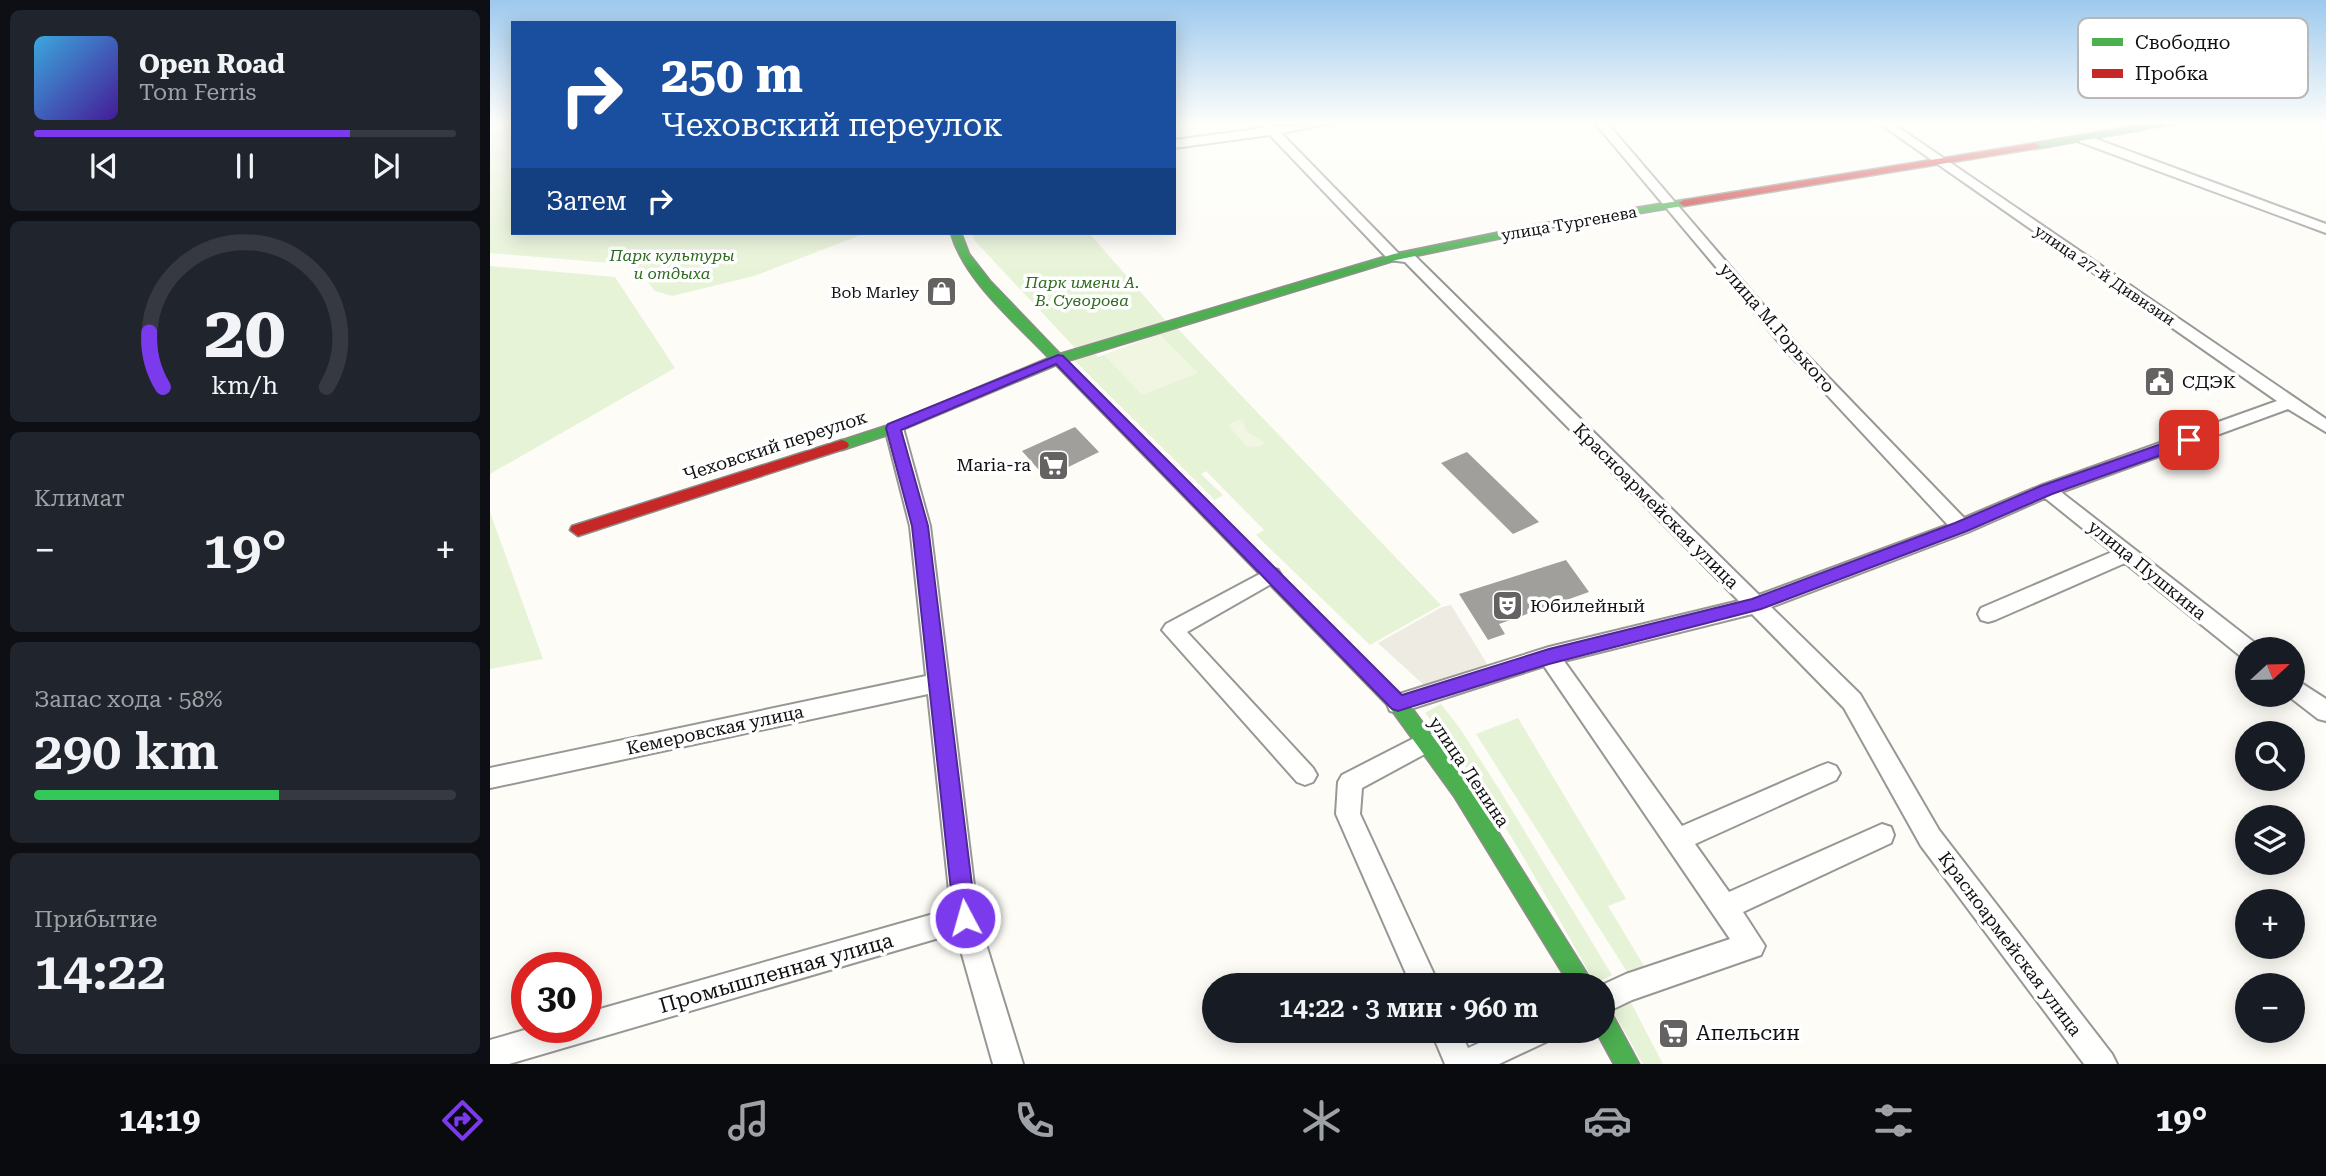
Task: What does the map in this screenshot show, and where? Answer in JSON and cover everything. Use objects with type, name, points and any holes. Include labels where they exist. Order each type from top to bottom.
[{"type":"street","name":"Красноармейская улица","points":[[1312,173],[1394,257],[1409,258],[1852,701],[1930,838],[2102,1064]]},
{"type":"street","name":"улица М.Горького","points":[[1644,173],[1772,325],[1961,527]]},
{"type":"street","name":"улица Тургенева","points":[[1058,359],[1394,257],[1545,226],[1878,173]]},
{"type":"street","name":"улица 27-й Дивизии","points":[[1955,173],[2326,428]]},
{"type":"street","points":[[2174,173],[2326,229]]},
{"type":"street","name":"улица Ленина","points":[[956,235],[956,242],[969,265],[1398,704],[1461,790],[1575,973]]},
{"type":"street","name":"Чеховский переулок","points":[[578,530],[894,428],[1058,359]]},
{"type":"street","points":[[1398,704],[1549,656],[1755,605],[1961,527],[2047,490],[2291,402]]},
{"type":"street","points":[[894,428],[920,526],[965,918],[1008,1064]]},
{"type":"street","name":"улица Пушкина","points":[[2047,490],[2235,640]]},
{"type":"street","points":[[1987,614],[2127,554]]},
{"type":"street","points":[[1271,575],[1173,630],[1305,775]]},
{"type":"street","points":[[1549,656],[1751,946],[1615,994]]},
{"type":"street","name":"Кемеровская улица","points":[[490,778],[940,682]]},
{"type":"street","points":[[2305,696],[2326,712]]},
{"type":"street","points":[[1419,973],[1348,814],[1350,782],[1426,742]]},
{"type":"street","points":[[1678,840],[1828,773]]},
{"type":"street","points":[[1724,907],[1882,835]]},
{"type":"street","name":"Промышленная улица","points":[[602,1022],[965,918]]},
{"type":"street","points":[[1615,1042],[1627,1064]]},
{"type":"street","name":"Промышленная улица","points":[[490,1055],[531,1043]]},
{"type":"street","points":[[1450,1043],[1460,1064]]},
{"type":"street","points":[[1466,1064],[1512,1043]]},
{"type":"green space","name":"Парк культуры и отдыха","points":[[490,173],[511,173],[511,235],[861,235],[754,276],[672,296],[655,291],[634,265],[490,253]]},
{"type":"green space","name":"Парк имени А. В. Суворова","points":[[973,235],[1091,235],[1166,321],[1075,348],[975,241]]},
{"type":"green space","points":[[490,266],[615,277],[675,368],[490,474]]},
{"type":"green space","points":[[1177,328],[1441,605],[1370,645],[1256,535],[1264,530],[1206,471],[1201,474],[1223,495],[1215,500],[1072,358],[1092,351],[1098,357]]},
{"type":"green space","points":[[1159,334],[1198,373],[1142,395],[1104,355]]},
{"type":"green space","points":[[1237,420],[1243,421],[1246,431],[1264,442],[1262,446],[1247,447],[1228,425]]},
{"type":"green space","points":[[490,512],[543,659],[490,669]]},
{"type":"green space","points":[[1441,704],[1461,730],[1611,973],[1589,973],[1495,810],[1425,713]]},
{"type":"green space","points":[[1518,718],[1626,899],[1608,906],[1647,971],[1631,978],[1476,734]]},
{"type":"green space","points":[[1629,999],[1663,1064],[1643,1064],[1615,1015],[1618,1003]]},
{"type":"shaded area","points":[[1451,605],[1489,667],[1426,687],[1378,643],[1442,607]]},
{"type":"building","name":"Maria-ra","points":[[1075,427],[1099,452],[1046,478],[1022,451]]},
{"type":"building","points":[[1467,452],[1539,522],[1513,534],[1441,463]]},
{"type":"building","name":"Юбилейный","points":[[1566,560],[1589,592],[1499,624],[1505,634],[1488,640],[1459,594]]},
{"type":"traffic: fast","points":[[842,445],[894,428],[1058,359],[1394,257],[1545,226],[1684,203]]},
{"type":"traffic: fast","points":[[957,235],[963,254],[986,284],[1112,416],[1398,704],[1461,790],[1575,973]]},
{"type":"traffic: fast","points":[[1615,1042],[1627,1064]]},
{"type":"traffic: jam","points":[[1684,203],[1871,173]]},
{"type":"traffic: jam","points":[[578,530],[842,445]]},
{"type":"place","name":"Bob Marley","points":[[942,292]]},
{"type":"place","name":"СДЭК","points":[[2159,382]]},
{"type":"place","name":"Maria-ra","points":[[1054,465]]},
{"type":"place","name":"Юбилейный","points":[[1507,606]]},
{"type":"place","name":"Апельсин","points":[[1673,1033]]},
{"type":"route","points":[[965,918],[920,526],[894,428],[1058,359],[1398,704],[1549,656],[1755,605],[1961,527],[2047,490],[2189,440]]}]
